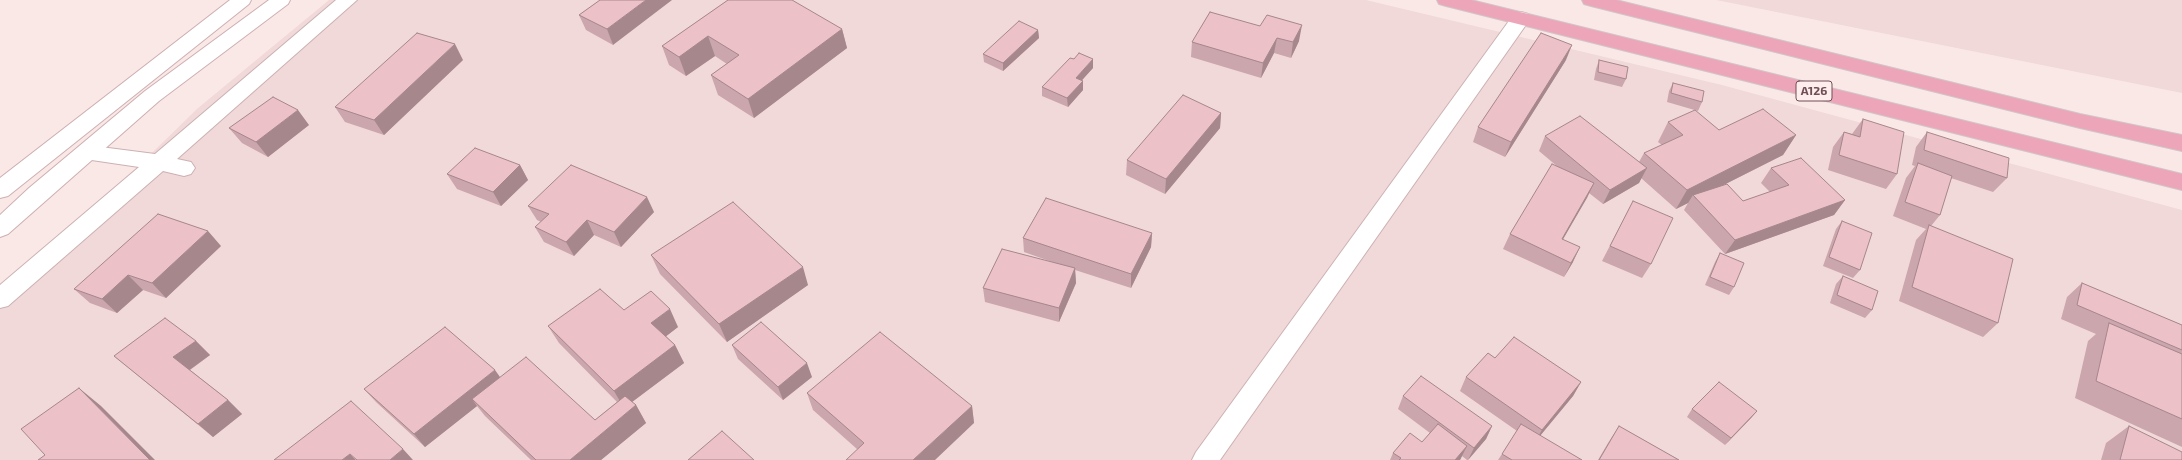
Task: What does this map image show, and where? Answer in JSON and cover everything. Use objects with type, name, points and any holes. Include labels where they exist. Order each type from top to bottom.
[{"type":"highway","name":"A126","points":[[1446,0],[2182,182]]},
{"type":"highway","points":[[1590,0],[2080,121],[2182,143]]},
{"type":"street","points":[[0,190],[135,82],[242,0]]},
{"type":"street","points":[[0,228],[152,96],[281,0]]},
{"type":"street","points":[[0,299],[348,0]]},
{"type":"street","points":[[1205,460],[1521,18]]},
{"type":"street","points":[[85,153],[160,162],[184,168]]},
{"type":"shaded area","points":[[329,0],[1366,0],[1722,85],[2182,210],[2182,460],[0,460],[0,301],[198,108]]},
{"type":"shaded area","points":[[1716,0],[2182,0],[2182,93]]},
{"type":"building","points":[[600,0],[646,0],[607,29],[579,15]]},
{"type":"building","points":[[728,0],[792,0],[842,29],[748,99],[711,75],[739,55],[708,36],[679,57],[662,46]]},
{"type":"building","points":[[1210,12],[1260,26],[1267,15],[1302,25],[1293,42],[1277,38],[1263,63],[1192,42]]},
{"type":"building","points":[[1019,21],[1038,30],[1003,63],[983,54]]},
{"type":"building","points":[[417,33],[455,44],[374,120],[335,107]]},
{"type":"building","points":[[1541,33],[1572,45],[1511,142],[1478,127]]},
{"type":"building","points":[[1079,53],[1093,59],[1076,78],[1083,81],[1067,98],[1042,87],[1070,58],[1074,59]]},
{"type":"building","points":[[1599,60],[1628,67],[1626,79],[1598,72]]},
{"type":"building","points":[[1673,83],[1704,91],[1702,102],[1671,93]]},
{"type":"building","points":[[1183,95],[1221,113],[1166,179],[1127,160]]},
{"type":"building","points":[[273,97],[298,110],[256,142],[229,128]]},
{"type":"building","points":[[1763,109],[1796,135],[1687,190],[1644,153],[1683,135],[1668,122],[1695,110],[1719,130]]},
{"type":"building","points":[[1580,116],[1647,168],[1610,190],[1545,136]]},
{"type":"building","points":[[1863,119],[1904,132],[1897,174],[1839,155],[1844,132],[1860,137]]},
{"type":"building","points":[[1927,132],[2009,158],[2007,178],[1924,150]]},
{"type":"building","points":[[475,148],[520,165],[493,192],[447,174]]},
{"type":"building","points":[[1801,158],[1845,200],[1735,240],[1693,195],[1727,184],[1743,201],[1789,185],[1771,168]]},
{"type":"building","points":[[1918,163],[1952,176],[1940,215],[1905,202]]},
{"type":"building","points":[[1552,164],[1594,183],[1562,239],[1580,247],[1571,263],[1510,234]]},
{"type":"building","points":[[571,165],[647,197],[614,232],[587,220],[566,242],[535,227],[549,214],[528,206]]},
{"type":"building","points":[[1046,198],[1152,233],[1131,274],[1023,238]]},
{"type":"building","points":[[1633,201],[1673,218],[1651,264],[1610,246]]},
{"type":"building","points":[[733,202],[803,267],[719,324],[651,255]]},
{"type":"building","points":[[158,214],[208,231],[152,283],[128,275],[102,299],[74,289]]},
{"type":"building","points":[[1842,221],[1872,233],[1860,270],[1829,257]]},
{"type":"building","points":[[1929,225],[2013,259],[1998,323],[1912,287]]},
{"type":"building","points":[[1002,249],[1075,268],[1059,308],[983,288]]},
{"type":"building","points":[[1720,253],[1744,263],[1734,287],[1710,277]]},
{"type":"building","points":[[1843,276],[1878,291],[1872,310],[1837,295]]},
{"type":"building","points":[[2082,283],[2182,325],[2182,350],[2077,305]]},
{"type":"building","points":[[600,289],[624,310],[651,291],[670,309],[651,323],[675,345],[614,391],[548,326]]},
{"type":"building","points":[[165,318],[196,341],[173,357],[228,400],[198,424],[114,356]]},
{"type":"building","points":[[761,322],[807,363],[778,387],[732,345]]},
{"type":"building","points":[[2109,323],[2182,354],[2182,419],[2096,381]]},
{"type":"building","points":[[445,327],[495,370],[414,434],[364,389]]},
{"type":"building","points":[[880,332],[972,406],[913,460],[846,460],[864,443],[807,393]]},
{"type":"building","points":[[1514,337],[1581,382],[1542,430],[1466,377],[1488,353],[1495,358]]},
{"type":"building","points":[[526,357],[595,420],[625,396],[636,405],[570,460],[536,460],[472,399]]},
{"type":"building","points":[[1421,376],[1492,426],[1474,448],[1403,396]]},
{"type":"building","points":[[1719,382],[1757,411],[1731,438],[1692,409]]},
{"type":"building","points":[[79,388],[150,460],[38,460],[45,455],[21,429]]},
{"type":"building","points":[[351,401],[403,449],[390,460],[357,460],[350,454],[342,460],[274,460]]},
{"type":"building","points":[[1438,424],[1467,446],[1455,460],[1399,460],[1401,458],[1393,453],[1410,433],[1422,442]]},
{"type":"building","points":[[1521,424],[1582,460],[1512,460],[1502,454]]},
{"type":"building","points":[[1619,426],[1679,460],[1599,460]]},
{"type":"building","points":[[2129,426],[2182,452],[2182,460],[2120,460]]},
{"type":"building","points":[[722,431],[754,460],[688,460]]}]
